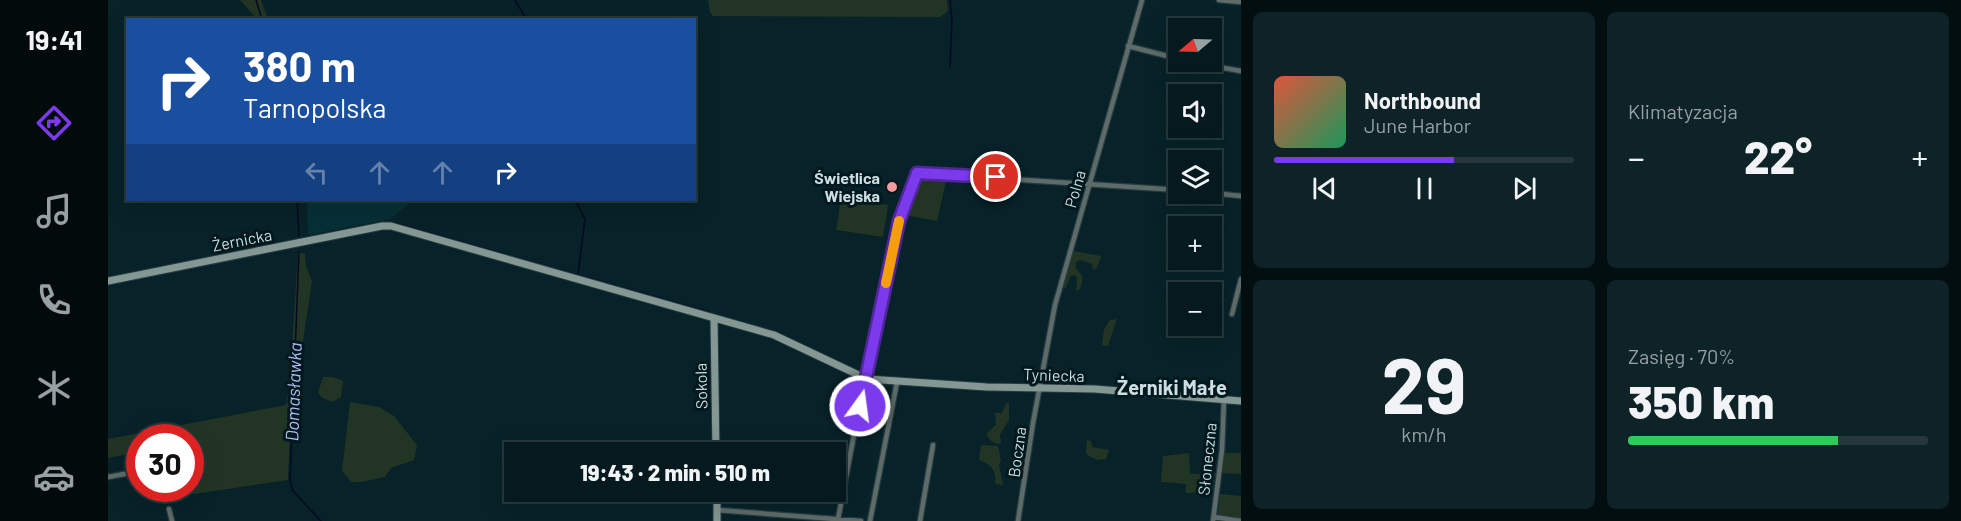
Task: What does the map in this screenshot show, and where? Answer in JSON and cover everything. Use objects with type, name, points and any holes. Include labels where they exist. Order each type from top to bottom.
[{"type":"street","name":"Polna","points":[[1040,387],[1055,305],[1142,0]]},
{"type":"street","points":[[1219,0],[1241,2]]},
{"type":"street","points":[[1128,46],[1168,56]]},
{"type":"street","points":[[1222,68],[1241,71]]},
{"type":"street","points":[[838,519],[899,221],[917,173],[1168,189]]},
{"type":"street","points":[[1222,194],[1241,196]]},
{"type":"street","name":"Tyniecka","points":[[382,226],[412,231],[774,335],[867,379],[989,387],[1040,387],[1241,401]]},
{"type":"street","name":"Żernicka","points":[[108,281],[382,226]]},
{"type":"street","points":[[1232,314],[1241,279]]},
{"type":"street","name":"Sokola","points":[[714,318],[716,442]]},
{"type":"street","points":[[870,521],[897,382]]},
{"type":"street","name":"Boczna","points":[[1018,521],[1040,387]]},
{"type":"street","name":"Słoneczna","points":[[1213,519],[1222,450],[1224,399]]},
{"type":"street","points":[[920,521],[933,445]]},
{"type":"street","points":[[108,477],[126,474]]},
{"type":"street","points":[[717,502],[717,521]]},
{"type":"street","points":[[170,509],[172,521]]},
{"type":"street","points":[[717,510],[861,521]]},
{"type":"street","points":[[1213,519],[1241,521]]},
{"type":"shaded area","points":[[307,201],[413,201],[390,219],[308,235]]},
{"type":"green space","points":[[240,0],[261,0],[268,18],[256,18]]},
{"type":"green space","points":[[708,0],[947,0],[948,11],[940,17],[713,16]]},
{"type":"green space","points":[[925,175],[947,177],[937,221],[904,215]]},
{"type":"green space","points":[[841,198],[888,205],[883,237],[836,230]]},
{"type":"green space","points":[[1073,251],[1101,256],[1097,268],[1093,270],[1092,264],[1080,260],[1076,262],[1076,269],[1082,276],[1082,280],[1080,289],[1076,291],[1077,277],[1074,275],[1071,276],[1065,289],[1062,287]]},
{"type":"green space","points":[[298,252],[305,254],[306,266],[312,281],[300,361],[297,406],[291,406],[288,480],[204,492],[204,424],[187,424],[286,405],[290,380]]},
{"type":"green space","points":[[1117,319],[1108,346],[1102,345],[1104,329],[1110,320]]},
{"type":"green space","points":[[323,377],[333,377],[343,381],[341,397],[332,402],[318,393]]},
{"type":"green space","points":[[350,402],[379,407],[394,416],[417,445],[414,460],[391,468],[385,477],[351,482],[342,471]]},
{"type":"green space","points":[[1006,403],[1009,403],[1009,420],[1000,435],[1001,443],[998,444],[991,441],[986,434],[996,425],[995,413],[1002,413]]},
{"type":"green space","points":[[126,436],[126,455],[108,458],[108,439]]},
{"type":"green space","points":[[1087,440],[1091,441],[1092,447],[1109,450],[1106,459],[1097,460],[1086,454]]},
{"type":"green space","points":[[981,445],[998,446],[1003,485],[995,484],[992,469],[979,460]]},
{"type":"green space","points":[[1189,453],[1190,474],[1215,473],[1213,492],[1186,493],[1186,484],[1161,482],[1163,456]]},
{"type":"green space","points":[[1225,453],[1241,453],[1241,474],[1222,473]]},
{"type":"green space","points":[[1220,494],[1241,496],[1241,518],[1218,513]]},
{"type":"waterway","name":"Domasławka","points":[[256,0],[261,18]]},
{"type":"waterway","points":[[515,0],[526,18]]},
{"type":"waterway","points":[[950,0],[952,20],[950,67]]},
{"type":"waterway","name":"Domasławka","points":[[297,201],[299,236]]},
{"type":"waterway","points":[[576,201],[585,219],[578,274]]},
{"type":"waterway","points":[[395,223],[709,312]]},
{"type":"waterway","name":"Domasławka","points":[[299,252],[290,481],[293,491],[321,521]]},
{"type":"slow traffic","points":[[886,283],[899,221]]},
{"type":"place","name":"Świetlica Wiejska","points":[[892,187]]},
{"type":"district","name":"Żerniki Małe","points":[[1172,388]]},
{"type":"route","points":[[860,406],[899,221],[917,173],[996,177]]}]
